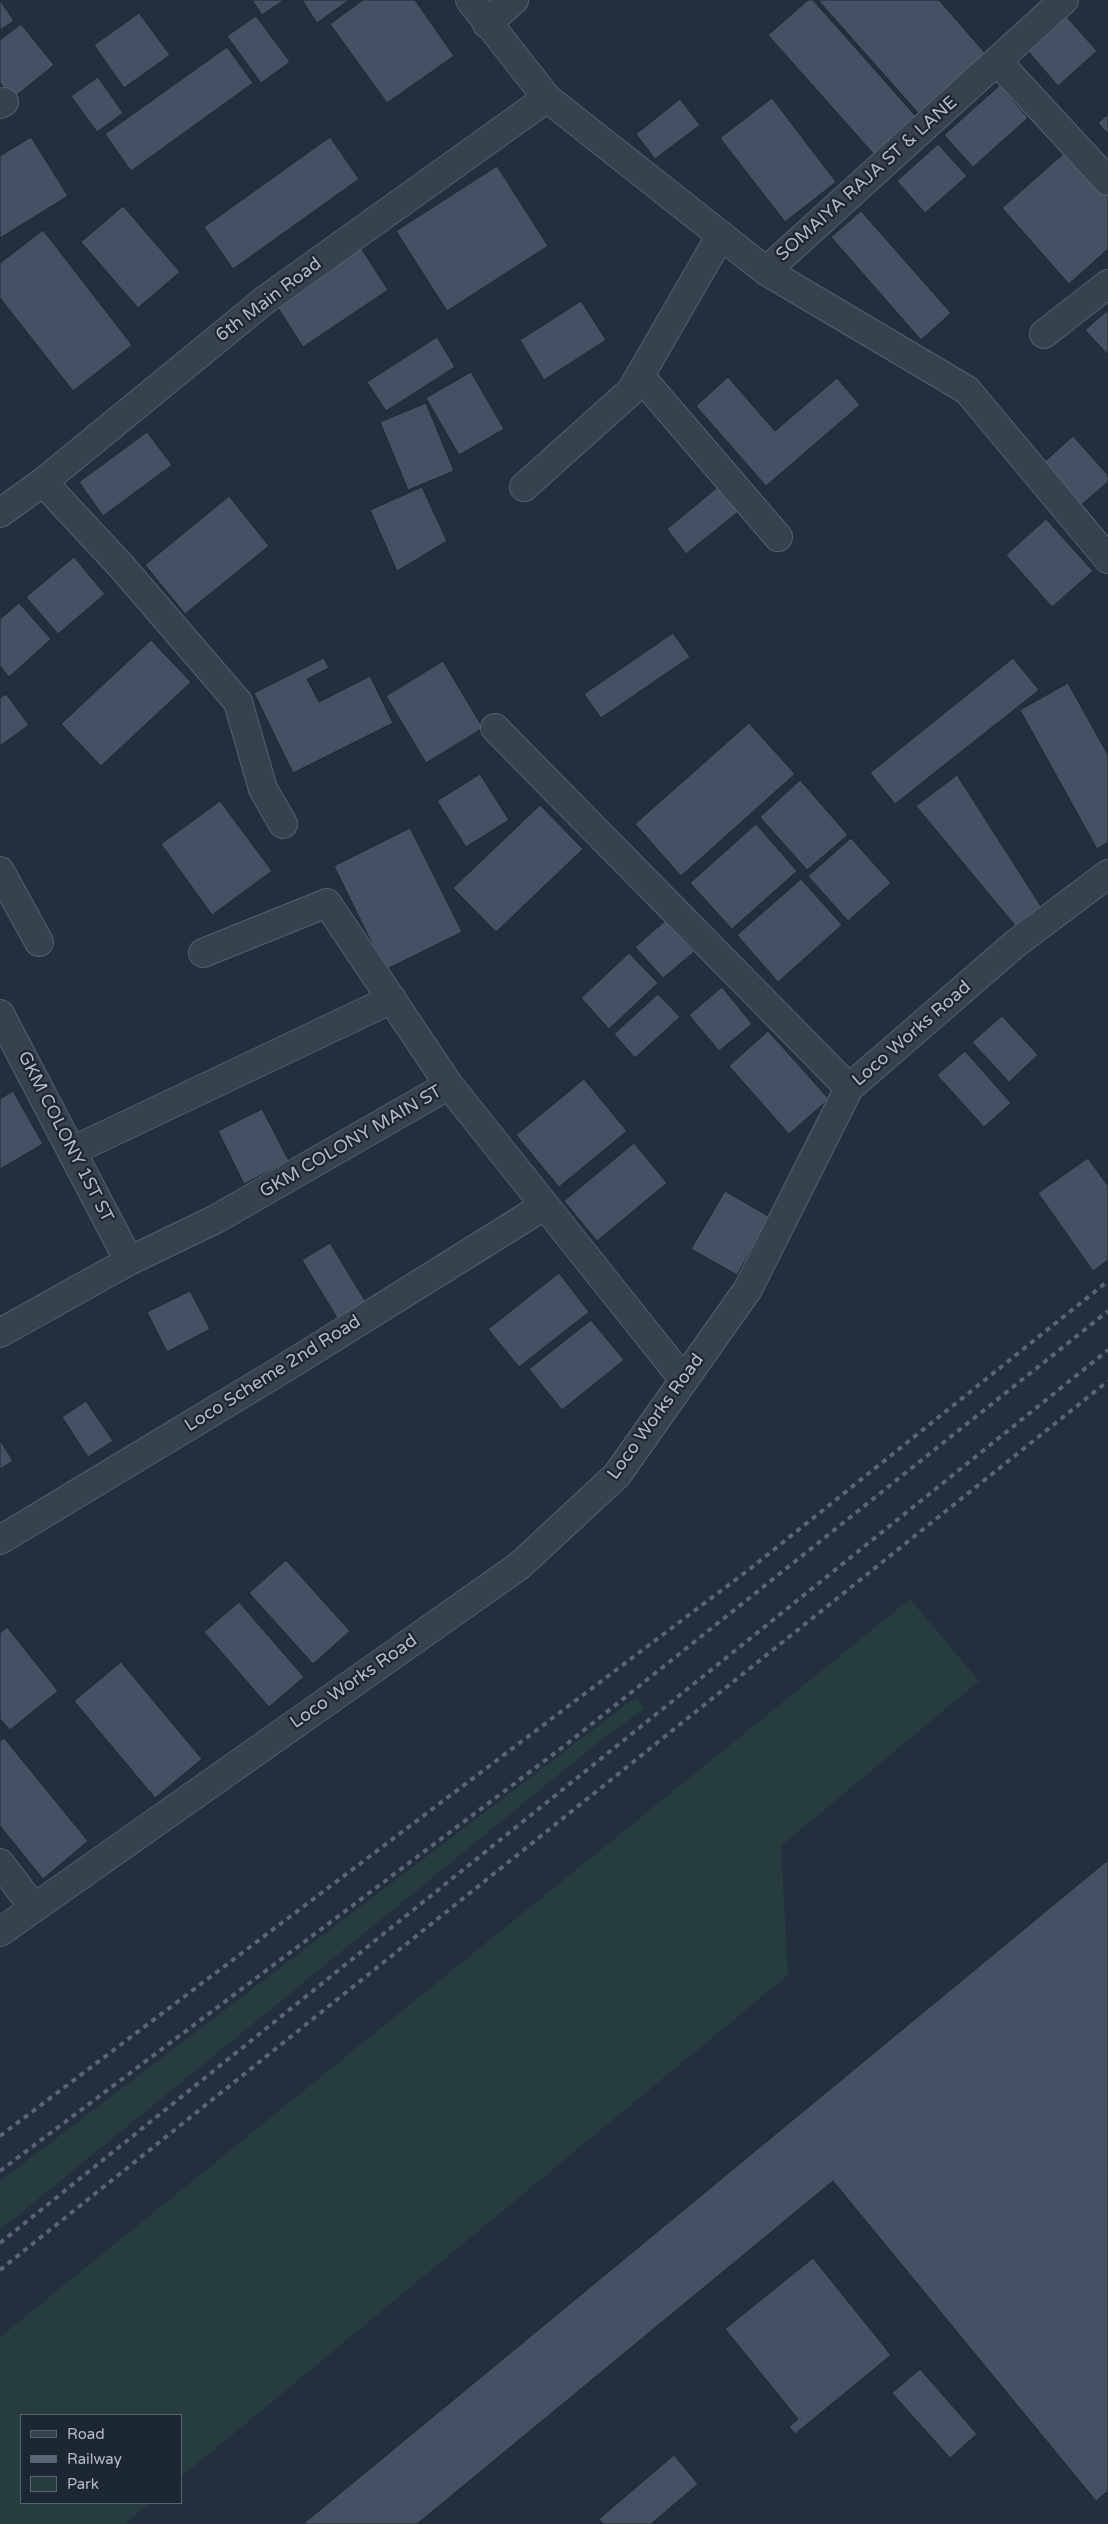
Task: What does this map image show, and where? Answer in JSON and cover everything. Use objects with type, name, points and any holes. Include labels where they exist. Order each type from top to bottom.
[{"type":"street","name":"SOMAIYA RAJA ST & LANE","points":[[470,0],[547,98],[766,271],[1064,0]]},
{"type":"street","points":[[487,24],[514,0]]},
{"type":"street","points":[[997,61],[1108,181]]},
{"type":"street","name":"6th Main Road","points":[[0,513],[43,482],[265,300],[547,98]]},
{"type":"street","points":[[524,487],[631,392],[721,235]]},
{"type":"street","points":[[766,271],[967,390],[1108,559]]},
{"type":"street","points":[[1044,334],[1108,284]]},
{"type":"street","points":[[640,376],[778,537]]},
{"type":"street","points":[[43,482],[122,567],[238,702],[263,789],[284,824]]},
{"type":"street","points":[[495,728],[849,1088]]},
{"type":"street","points":[[0,871],[39,942]]},
{"type":"street","name":"Loco Works Road","points":[[0,1932],[519,1566],[617,1475],[748,1289],[849,1088],[1015,944],[1108,874]]},
{"type":"street","points":[[204,953],[327,903],[448,1086]]},
{"type":"street","points":[[72,1151],[392,999]]},
{"type":"street","name":"GKM COLONY 1ST ST","points":[[0,1014],[128,1261]]},
{"type":"street","name":"GKM COLONY MAIN ST","points":[[0,1333],[128,1261],[216,1219],[448,1086],[684,1380]]},
{"type":"street","name":"Loco Scheme 2nd Road","points":[[0,1540],[283,1369],[544,1206]]},
{"type":"street","points":[[0,1862],[34,1908]]},
{"type":"green space","points":[[910,1599],[979,1681],[781,1846],[788,1975],[182,2476],[182,2414],[20,2414],[20,2504],[149,2504],[124,2524],[0,2524],[0,2337]]},
{"type":"green space","points":[[636,1697],[645,1708],[595,1745],[0,2230],[0,2181]]},
{"type":"building","points":[[0,0],[14,21],[0,30]]},
{"type":"building","points":[[252,0],[284,0],[262,15]]},
{"type":"building","points":[[302,0],[349,0],[317,23]]},
{"type":"building","points":[[363,0],[415,0],[454,56],[387,103],[330,24]]},
{"type":"building","points":[[808,0],[813,0],[921,122],[879,160],[768,35]]},
{"type":"building","points":[[818,0],[939,0],[986,54],[919,114]]},
{"type":"building","points":[[139,13],[170,55],[124,88],[94,45]]},
{"type":"building","points":[[256,16],[290,62],[261,83],[227,36]]},
{"type":"building","points":[[1066,16],[1097,51],[1058,86],[1027,50]]},
{"type":"building","points":[[21,24],[54,65],[12,99],[0,83],[0,40]]},
{"type":"building","points":[[227,47],[253,83],[131,171],[105,134]]},
{"type":"building","points":[[98,77],[123,113],[97,132],[71,96]]},
{"type":"building","points":[[1000,85],[1028,118],[973,167],[944,135]]},
{"type":"building","points":[[772,98],[836,182],[785,222],[720,138]]},
{"type":"building","points":[[680,99],[700,125],[655,159],[636,134]]},
{"type":"building","points":[[1108,114],[1108,134],[1098,123]]},
{"type":"building","points":[[31,137],[68,196],[0,238],[0,156]]},
{"type":"building","points":[[330,137],[359,179],[233,269],[204,227]]},
{"type":"building","points":[[938,144],[967,176],[925,213],[897,181]]},
{"type":"building","points":[[1071,147],[1108,189],[1108,249],[1069,284],[1002,208]]},
{"type":"building","points":[[497,166],[548,246],[447,311],[396,231]]},
{"type":"building","points":[[123,206],[180,272],[138,308],[81,242]]},
{"type":"building","points":[[861,211],[951,313],[921,340],[831,237]]},
{"type":"building","points":[[43,230],[132,345],[73,391],[0,298],[0,263]]},
{"type":"building","points":[[358,243],[388,290],[303,347],[273,300]]},
{"type":"building","points":[[581,301],[606,340],[544,380],[520,340]]},
{"type":"building","points":[[1108,310],[1108,355],[1085,330]]},
{"type":"building","points":[[437,337],[455,367],[386,411],[367,382]]},
{"type":"building","points":[[471,372],[504,429],[459,455],[426,398]]},
{"type":"building","points":[[728,377],[775,431],[837,378],[860,405],[766,486],[696,406]]},
{"type":"building","points":[[426,403],[454,471],[408,490],[380,422]]},
{"type":"building","points":[[147,432],[172,465],[103,516],[79,482]]},
{"type":"building","points":[[1073,436],[1108,475],[1108,482],[1080,506],[1042,464]]},
{"type":"building","points":[[719,486],[739,511],[686,554],[667,529]]},
{"type":"building","points":[[422,487],[447,541],[397,571],[370,510]]},
{"type":"building","points":[[229,496],[269,546],[185,614],[145,565]]},
{"type":"building","points":[[1046,519],[1093,571],[1052,607],[1006,555]]},
{"type":"building","points":[[74,557],[105,594],[58,634],[26,597]]},
{"type":"building","points":[[19,603],[51,639],[9,677],[0,666],[0,619]]},
{"type":"building","points":[[673,633],[690,657],[601,718],[584,694]]},
{"type":"building","points":[[151,640],[191,682],[101,766],[61,724]]},
{"type":"building","points":[[324,658],[329,668],[307,679],[319,702],[370,676],[393,723],[293,773],[254,693]]},
{"type":"building","points":[[1013,658],[1039,690],[895,804],[870,773]]},
{"type":"building","points":[[443,661],[483,728],[426,763],[386,696]]},
{"type":"building","points":[[1068,683],[1108,755],[1108,842],[1097,849],[1020,710]]},
{"type":"building","points":[[6,694],[29,725],[0,746],[0,698]]},
{"type":"building","points":[[749,723],[795,774],[681,876],[635,824]]},
{"type":"building","points":[[480,774],[509,820],[466,847],[437,801]]},
{"type":"building","points":[[957,775],[1044,911],[1018,929],[916,806]]},
{"type":"building","points":[[800,780],[848,835],[807,870],[760,817]]},
{"type":"building","points":[[220,801],[272,871],[212,915],[161,844]]},
{"type":"building","points":[[540,805],[583,849],[496,932],[453,888]]},
{"type":"building","points":[[756,824],[797,871],[732,929],[690,883]]},
{"type":"building","points":[[410,828],[462,932],[385,970],[334,866]]},
{"type":"building","points":[[851,838],[891,883],[848,921],[808,876]]},
{"type":"building","points":[[801,879],[842,925],[778,982],[737,935]]},
{"type":"building","points":[[666,920],[694,952],[663,978],[635,947]]},
{"type":"building","points":[[629,953],[658,983],[609,1029],[581,998]]},
{"type":"building","points":[[722,987],[752,1024],[719,1051],[689,1015]]},
{"type":"building","points":[[658,994],[680,1017],[635,1058],[614,1034]]},
{"type":"building","points":[[1002,1016],[1038,1055],[1009,1082],[972,1042]]},
{"type":"building","points":[[768,1031],[829,1099],[789,1134],[729,1066]]},
{"type":"building","points":[[965,1051],[1011,1103],[984,1127],[937,1075]]},
{"type":"building","points":[[584,1079],[627,1131],[559,1187],[516,1135]]},
{"type":"building","points":[[13,1091],[43,1144],[0,1169],[0,1099]]},
{"type":"building","points":[[262,1109],[289,1161],[244,1184],[218,1131]]},
{"type":"building","points":[[634,1143],[667,1183],[597,1241],[564,1201]]},
{"type":"building","points":[[1088,1158],[1108,1186],[1108,1260],[1093,1271],[1038,1193]]},
{"type":"building","points":[[725,1191],[770,1217],[737,1275],[691,1249]]},
{"type":"building","points":[[330,1243],[367,1304],[339,1321],[302,1260]]},
{"type":"building","points":[[559,1273],[589,1312],[519,1367],[488,1329]]},
{"type":"building","points":[[190,1291],[210,1329],[167,1352],[147,1312]]},
{"type":"building","points":[[591,1320],[624,1360],[562,1410],[529,1369]]},
{"type":"building","points":[[86,1401],[113,1441],[88,1457],[62,1417]]},
{"type":"building","points":[[0,1440],[13,1461],[0,1469]]},
{"type":"building","points":[[286,1560],[350,1631],[313,1664],[249,1593]]},
{"type":"building","points":[[239,1602],[304,1677],[269,1707],[204,1632]]},
{"type":"building","points":[[7,1627],[58,1691],[10,1730],[0,1719],[0,1633]]},
{"type":"building","points":[[121,1662],[202,1759],[155,1798],[74,1701]]},
{"type":"building","points":[[4,1738],[88,1841],[43,1879],[0,1826],[0,1741]]},
{"type":"building","points":[[1108,1860],[1108,2491],[1096,2501],[833,2181],[417,2524],[303,2524]]},
{"type":"building","points":[[813,2258],[891,2355],[795,2434],[789,2427],[798,2419],[725,2329]]},
{"type":"building","points":[[920,2369],[977,2434],[950,2458],[892,2393]]},
{"type":"building","points":[[674,2455],[698,2484],[651,2524],[603,2524],[599,2519]]},
{"type":"railway","points":[[0,2136],[751,1568],[1108,1281]]},
{"type":"railway","points":[[0,2171],[563,1747],[1108,1311]]},
{"type":"railway","points":[[0,2243],[1108,1350]]},
{"type":"railway","points":[[0,2270],[1108,1381]]}]
